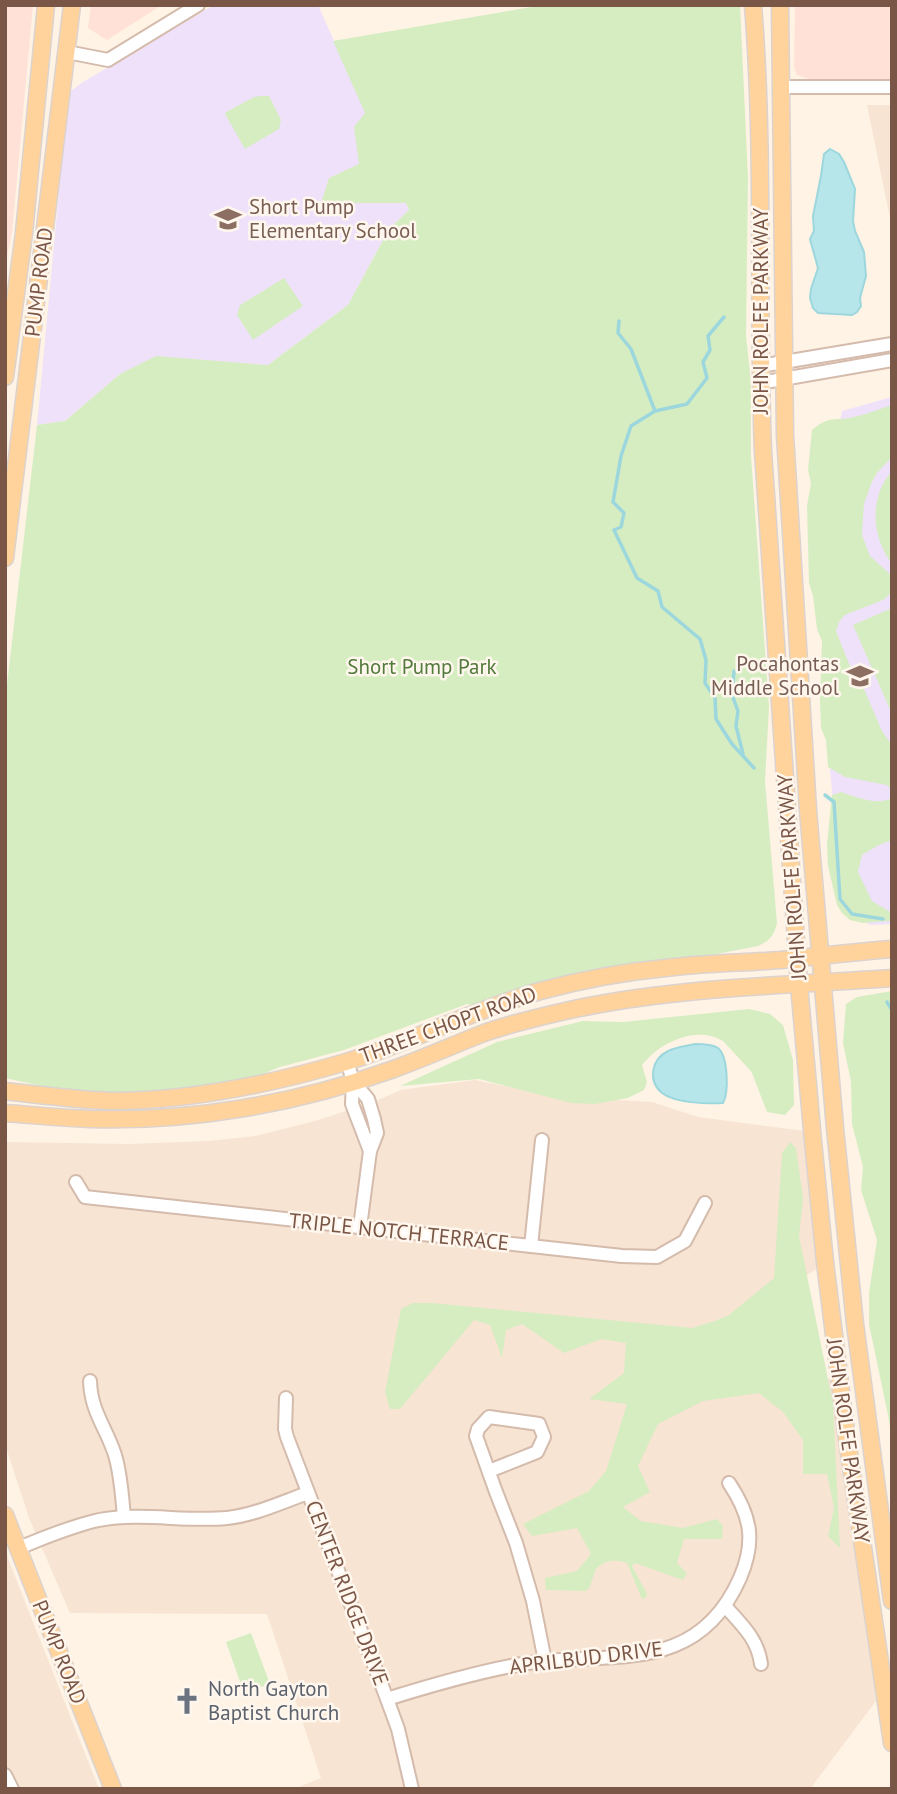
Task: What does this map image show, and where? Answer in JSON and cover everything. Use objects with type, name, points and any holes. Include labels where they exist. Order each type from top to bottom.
[{"type":"main road","name":"PUMP ROAD","points":[[5,377],[22,244],[46,5]]},
{"type":"main road","name":"PUMP ROAD","points":[[5,558],[72,5]]},
{"type":"main road","name":"JOHN ROLFE PARKWAY","points":[[754,5],[761,192],[760,366],[799,985],[836,1354],[892,1743]]},
{"type":"main road","name":"JOHN ROLFE PARKWAY","points":[[780,5],[785,435],[807,798],[835,1128],[855,1324],[892,1601]]},
{"type":"main road","name":"THREE CHOPT ROAD","points":[[5,1091],[110,1101],[167,1098],[221,1091],[282,1079],[347,1061],[540,991],[613,974],[667,967],[892,949]]},
{"type":"main road","name":"THREE CHOPT ROAD","points":[[5,1113],[89,1119],[211,1114],[303,1096],[353,1082],[390,1071],[487,1032],[563,1012],[659,995],[892,978]]},
{"type":"main road","name":"PUMP ROAD","points":[[5,1515],[113,1789]]},
{"type":"street","points":[[67,52],[108,60],[198,5]]},
{"type":"street","points":[[782,87],[892,87]]},
{"type":"street","points":[[761,383],[783,370],[892,344]]},
{"type":"street","points":[[760,366],[783,370],[892,360]]},
{"type":"street","points":[[347,1061],[353,1082],[352,1104],[370,1152],[360,1227]]},
{"type":"street","points":[[531,1246],[542,1140]]},
{"type":"street","name":"TRIPLE NOTCH TERRACE","points":[[76,1182],[85,1197],[622,1256],[657,1257],[685,1241],[705,1203]]},
{"type":"street","points":[[90,1381],[92,1402],[115,1456],[121,1479],[124,1517]]},
{"type":"street","name":"CENTER RIDGE DRIVE","points":[[286,1398],[285,1429],[398,1730],[412,1789]]},
{"type":"street","points":[[489,1471],[537,1452],[544,1437],[539,1424],[489,1417],[478,1429],[477,1436],[496,1492],[519,1554],[533,1601],[545,1661]]},
{"type":"street","name":"APRILBUD DRIVE","points":[[387,1699],[466,1675],[545,1661],[626,1657],[656,1652],[690,1638],[706,1627],[725,1606],[744,1569],[749,1545],[749,1522],[729,1483]]},
{"type":"street","points":[[18,1548],[98,1520],[124,1517],[230,1518],[308,1493]]},
{"type":"street","points":[[725,1606],[749,1633],[760,1655],[761,1664]]},
{"type":"street","points":[[5,1775],[12,1789]]},
{"type":"shaded area","points":[[5,5],[33,5],[12,232],[5,266]]},
{"type":"shaded area","points":[[91,5],[162,5],[107,40],[88,28]]},
{"type":"shaded area","name":"Short Pump Elementary School","points":[[214,5],[318,5],[409,210],[389,229],[348,305],[268,365],[156,357],[120,374],[65,421],[37,425],[68,97],[71,91],[83,82]]},
{"type":"shaded area","points":[[795,5],[892,5],[892,86],[809,79],[797,75],[794,67]]},
{"type":"shaded area","points":[[867,105],[892,105],[892,228]]},
{"type":"shaded area","name":"Pocahontas Middle School","points":[[892,397],[892,924],[870,925],[843,905],[826,728],[834,454],[842,411]]},
{"type":"shaded area","points":[[475,1080],[561,1097],[652,1102],[698,1117],[804,1131],[819,1267],[718,1337],[832,1380],[876,1701],[810,1789],[294,1789],[321,1778],[267,1614],[70,1613],[29,1518],[5,1444],[5,1142],[129,1144],[256,1136],[322,1119],[401,1090]]},
{"type":"shaded area","points":[[5,1551],[99,1789],[5,1789]]},
{"type":"green space","name":"Short Pump Park","points":[[543,5],[740,5],[748,178],[746,335],[751,383],[751,456],[769,706],[765,781],[777,923],[773,935],[758,946],[613,974],[489,1008],[467,1004],[344,1050],[280,1067],[221,1091],[110,1101],[5,1078],[5,702],[37,425],[65,421],[120,374],[156,356],[268,365],[348,305],[389,229],[409,210],[406,203],[321,203],[329,178],[359,164],[354,127],[365,113],[333,41]]},
{"type":"green space","points":[[269,96],[281,120],[279,129],[245,149],[225,114],[254,97]]},
{"type":"green space","points":[[284,278],[303,306],[253,340],[237,315],[240,305]]},
{"type":"green space","points":[[892,405],[892,457],[872,482],[864,504],[862,535],[870,556],[891,575],[892,592],[883,600],[845,615],[836,631],[882,731],[892,742],[892,790],[887,785],[845,777],[828,767],[826,740],[821,728],[822,641],[817,629],[809,583],[807,506],[811,483],[808,470],[812,430],[828,420],[854,417]]},
{"type":"green space","points":[[892,471],[892,564],[880,542],[876,505],[879,493]]},
{"type":"green space","points":[[892,608],[892,714],[853,625]]},
{"type":"green space","points":[[841,792],[873,801],[892,798],[892,840],[862,855],[858,872],[872,901],[892,913],[892,919],[889,921],[863,923],[850,920],[837,905],[828,866],[827,844],[832,795]]},
{"type":"green space","points":[[892,991],[892,1440],[869,1324],[869,1293],[877,1240],[861,1190],[863,1167],[852,1124],[851,1082],[843,1043],[846,1004],[857,997]]},
{"type":"green space","points":[[749,1009],[770,1014],[783,1025],[793,1060],[794,1105],[785,1115],[767,1112],[749,1069],[723,1041],[702,1035],[680,1038],[650,1057],[642,1065],[647,1082],[644,1090],[628,1098],[595,1104],[571,1103],[479,1079],[400,1086],[497,1042],[583,1021],[623,1022]]},
{"type":"green space","points":[[790,1142],[796,1148],[803,1198],[799,1236],[833,1404],[840,1548],[828,1536],[834,1508],[827,1474],[803,1474],[803,1440],[783,1412],[759,1393],[703,1401],[658,1424],[638,1466],[650,1492],[623,1507],[641,1521],[683,1528],[717,1519],[723,1526],[722,1539],[684,1539],[677,1563],[687,1573],[683,1580],[635,1563],[632,1566],[647,1594],[646,1598],[642,1599],[627,1563],[618,1561],[599,1566],[589,1589],[585,1591],[546,1590],[545,1578],[577,1571],[591,1554],[577,1528],[532,1536],[523,1524],[589,1491],[606,1471],[627,1404],[589,1399],[624,1373],[626,1343],[601,1339],[564,1353],[522,1324],[506,1330],[502,1358],[490,1325],[474,1320],[400,1409],[390,1409],[385,1392],[401,1309],[413,1303],[432,1303],[692,1328],[729,1315],[774,1278],[782,1153]]},
{"type":"green space","points":[[251,1633],[270,1684],[244,1693],[226,1642]]},
{"type":"water","points":[[830,149],[839,154],[844,162],[855,189],[853,221],[864,252],[866,276],[860,298],[861,306],[852,315],[818,313],[810,298],[818,268],[810,239],[814,231],[813,216],[824,154]]},
{"type":"water","points":[[695,1044],[718,1048],[724,1058],[726,1091],[723,1103],[675,1099],[662,1093],[654,1082],[653,1070],[658,1059],[674,1048]]},
{"type":"waterway","points":[[724,317],[708,336],[710,350],[703,362],[707,378],[687,404],[655,411],[631,426],[621,456],[613,502],[624,513],[621,527],[614,530],[637,578],[658,591],[662,607],[700,639],[706,660],[705,683],[715,698],[716,719],[732,744],[754,768]]},
{"type":"waterway","points":[[619,321],[618,333],[631,349],[655,411]]},
{"type":"waterway","points":[[734,671],[732,695],[738,711],[736,726],[743,754]]},
{"type":"waterway","points":[[825,795],[834,802],[840,899],[852,914],[883,919]]},
{"type":"waterway","points":[[887,1002],[892,1010]]},
{"type":"place","name":"Short Pump Elementary School","points":[[228,219]]},
{"type":"place","name":"Pocahontas Middle School","points":[[860,676]]},
{"type":"place","name":"North Gayton Baptist Church","points":[[187,1701]]}]
